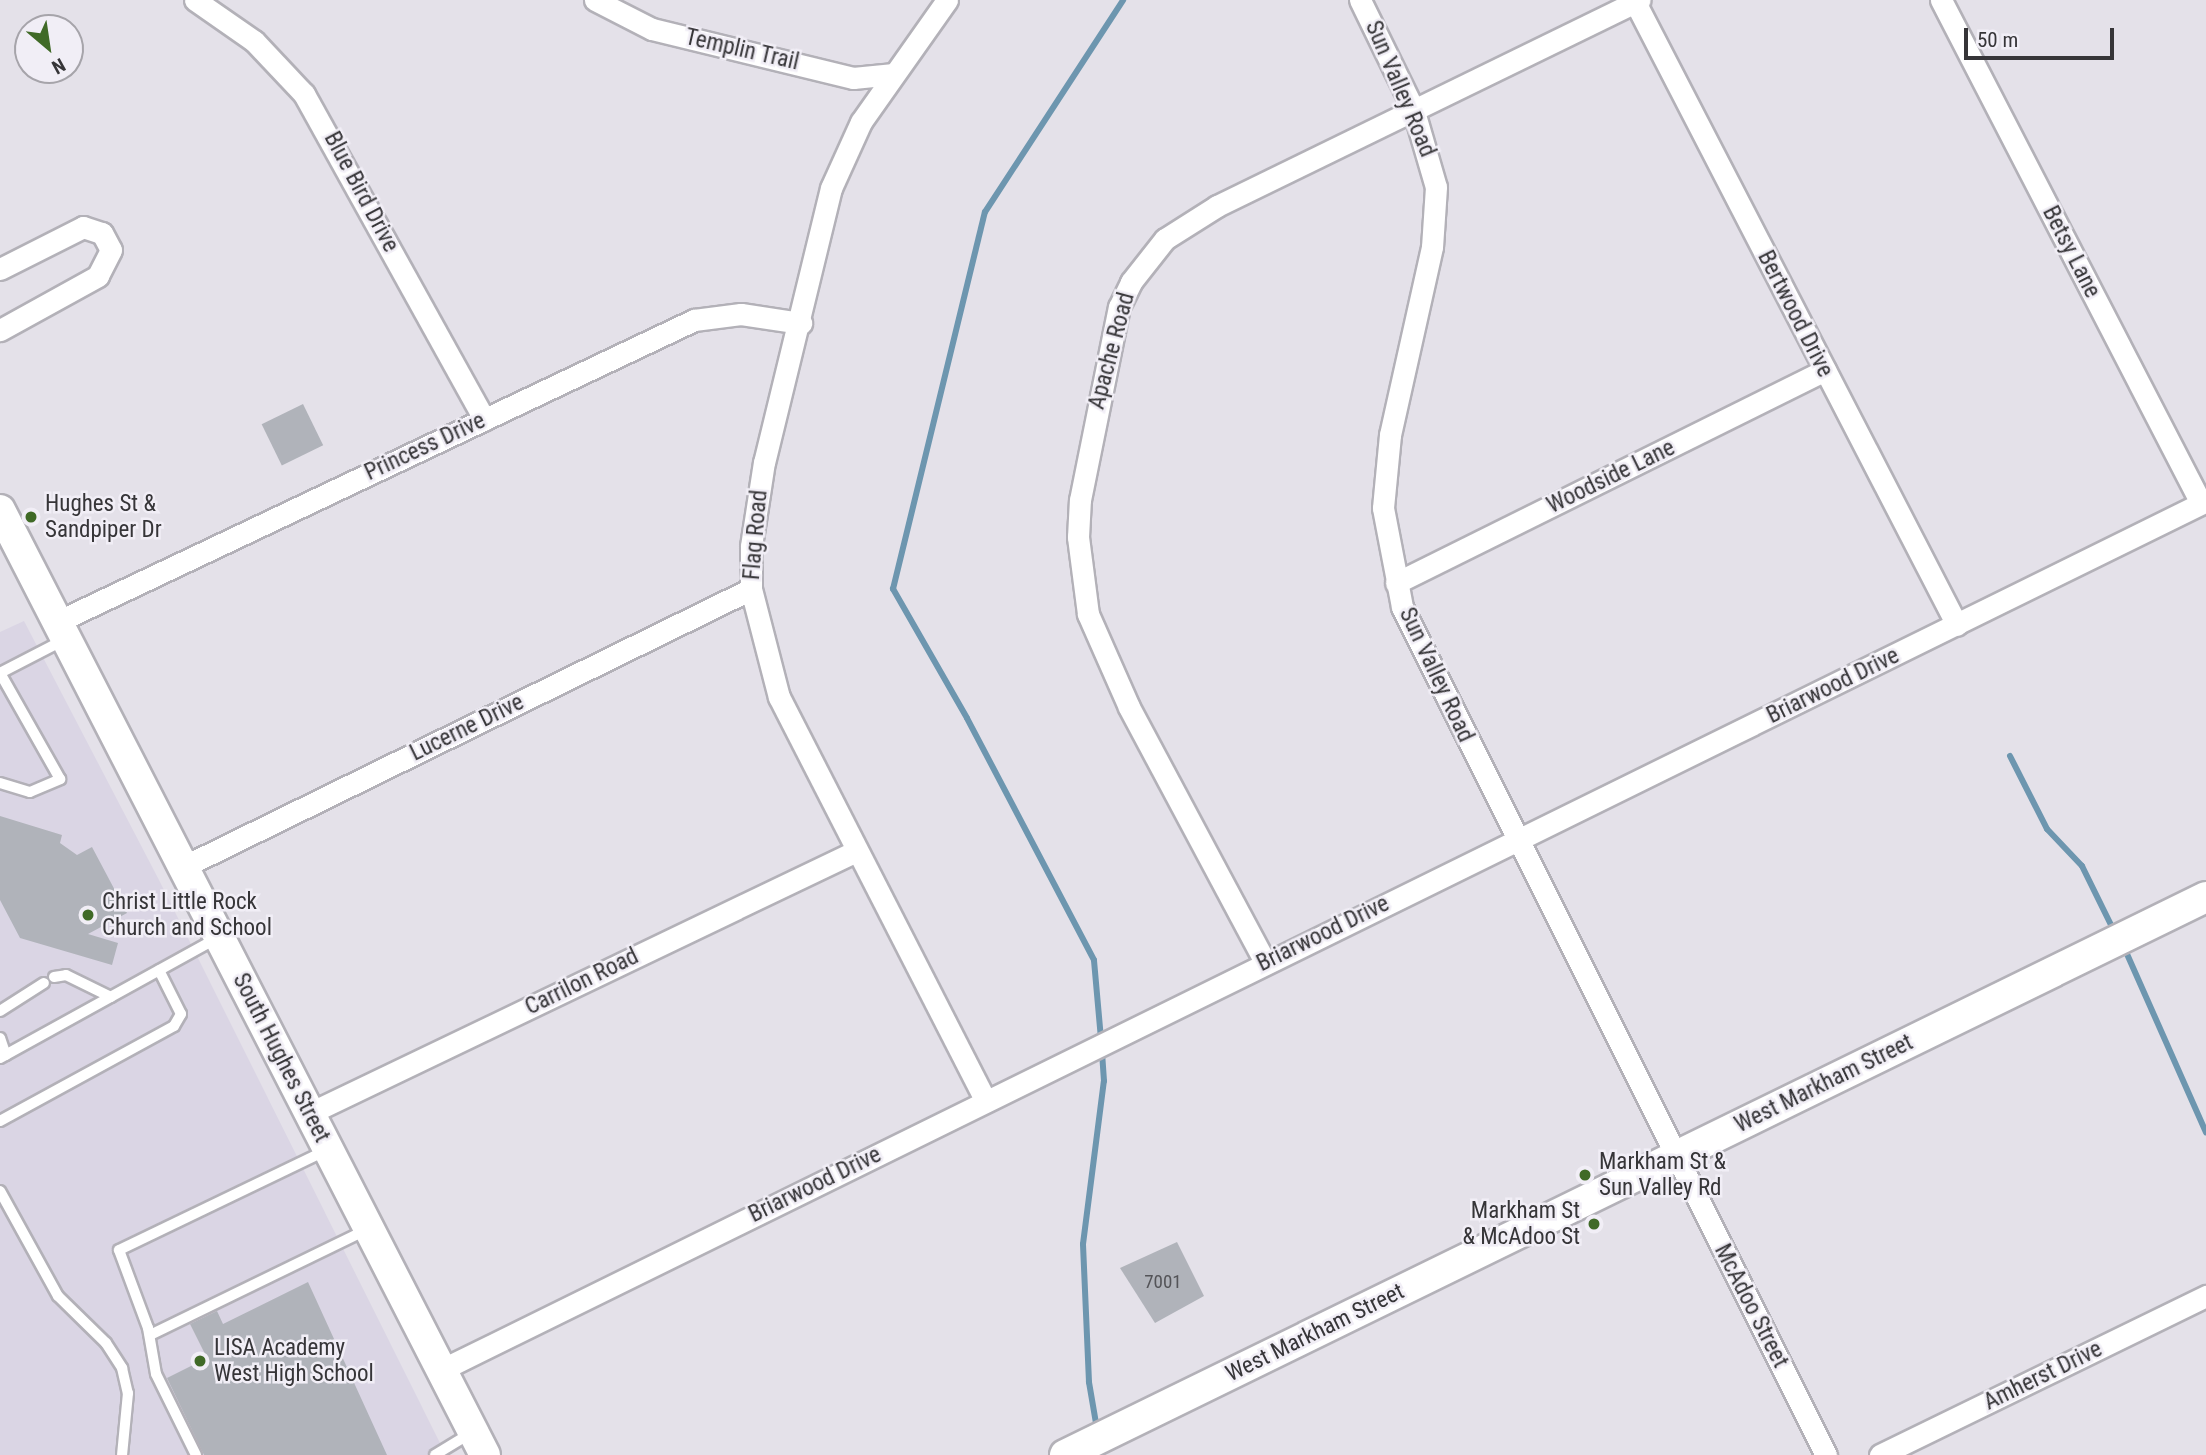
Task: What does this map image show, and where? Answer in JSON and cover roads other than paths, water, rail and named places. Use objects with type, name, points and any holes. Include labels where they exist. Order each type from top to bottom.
[{"type":"main road","name":"South Hughes Street","points":[[0,510],[64,630],[479,1443]]},
{"type":"main road","name":"West Markham Street","points":[[1074,1451],[2206,897]]},
{"type":"street","name":"Blue Bird Drive","points":[[195,0],[272,58],[325,124],[484,419]]},
{"type":"street","name":"Templin Trail","points":[[595,0],[652,29],[853,78],[894,74]]},
{"type":"street","name":"Flag Road","points":[[947,0],[860,122],[831,188],[801,323],[764,462],[751,546],[751,589],[779,697],[855,852],[986,1101]]},
{"type":"street","name":"Sun Valley Road","points":[[1360,0],[1413,108],[1434,172],[1436,216],[1388,459],[1383,508],[1396,583],[1413,636],[1675,1157]]},
{"type":"street","name":"Betsy Lane","points":[[1941,0],[2203,502]]},
{"type":"street","name":"Apache Road","points":[[1265,962],[1129,707],[1088,614],[1078,537],[1085,463],[1119,307],[1146,259],[1165,239],[1217,206],[1637,1]]},
{"type":"street","name":"Bertwood Drive","points":[[1637,1],[1957,625]]},
{"type":"street","points":[[0,269],[83,226],[102,233],[111,250],[98,276],[0,330]]},
{"type":"street","name":"Princess Drive","points":[[64,630],[484,419],[694,320],[741,314],[801,323]]},
{"type":"street","name":"Woodside Lane","points":[[1396,583],[1825,370]]},
{"type":"street","name":"Briarwood Drive","points":[[441,1370],[2203,502]]},
{"type":"street","name":"Lucerne Drive","points":[[183,867],[751,589]]},
{"type":"street","name":"Carrilon Road","points":[[310,1113],[855,852]]},
{"type":"street","name":"McAdoo Street","points":[[1675,1157],[1826,1455]]},
{"type":"street","name":"Amherst Drive","points":[[1880,1455],[2206,1296]]},
{"type":"lane","points":[[0,783],[30,792],[60,779],[0,673],[64,630]]},
{"type":"lane","points":[[0,1038],[3,1057],[219,937]]},
{"type":"lane","points":[[0,1121],[174,1026],[181,1014],[159,970]]},
{"type":"lane","points":[[0,1011],[49,980],[66,975],[111,997]]},
{"type":"lane","points":[[196,1455],[156,1374],[150,1335],[119,1250],[328,1150]]},
{"type":"lane","points":[[0,1191],[58,1296],[106,1343],[122,1368],[128,1393],[122,1455]]},
{"type":"lane","points":[[150,1335],[368,1230]]},
{"type":"lane","points":[[435,1455],[479,1443]]},
{"type":"waterway","points":[[1101,1039],[1094,960],[967,718],[893,589],[985,212],[1123,0]]},
{"type":"waterway","points":[[2010,756],[2047,829],[2082,866],[2115,933]]},
{"type":"waterway","points":[[2123,945],[2206,1132]]},
{"type":"waterway","points":[[1097,1429],[1089,1382],[1083,1244],[1104,1081],[1102,1050]]},
{"type":"place","name":"Hughes St & Sandpiper Dr","points":[[31,517]]},
{"type":"place","name":"Christ Little Rock Church and School","points":[[88,915]]},
{"type":"place","name":"Markham St & Sun Valley Rd","points":[[1585,1175]]},
{"type":"place","name":"Markham St & McAdoo St","points":[[1594,1224]]},
{"type":"place","name":"LISA Academy West High School","points":[[200,1361]]}]
